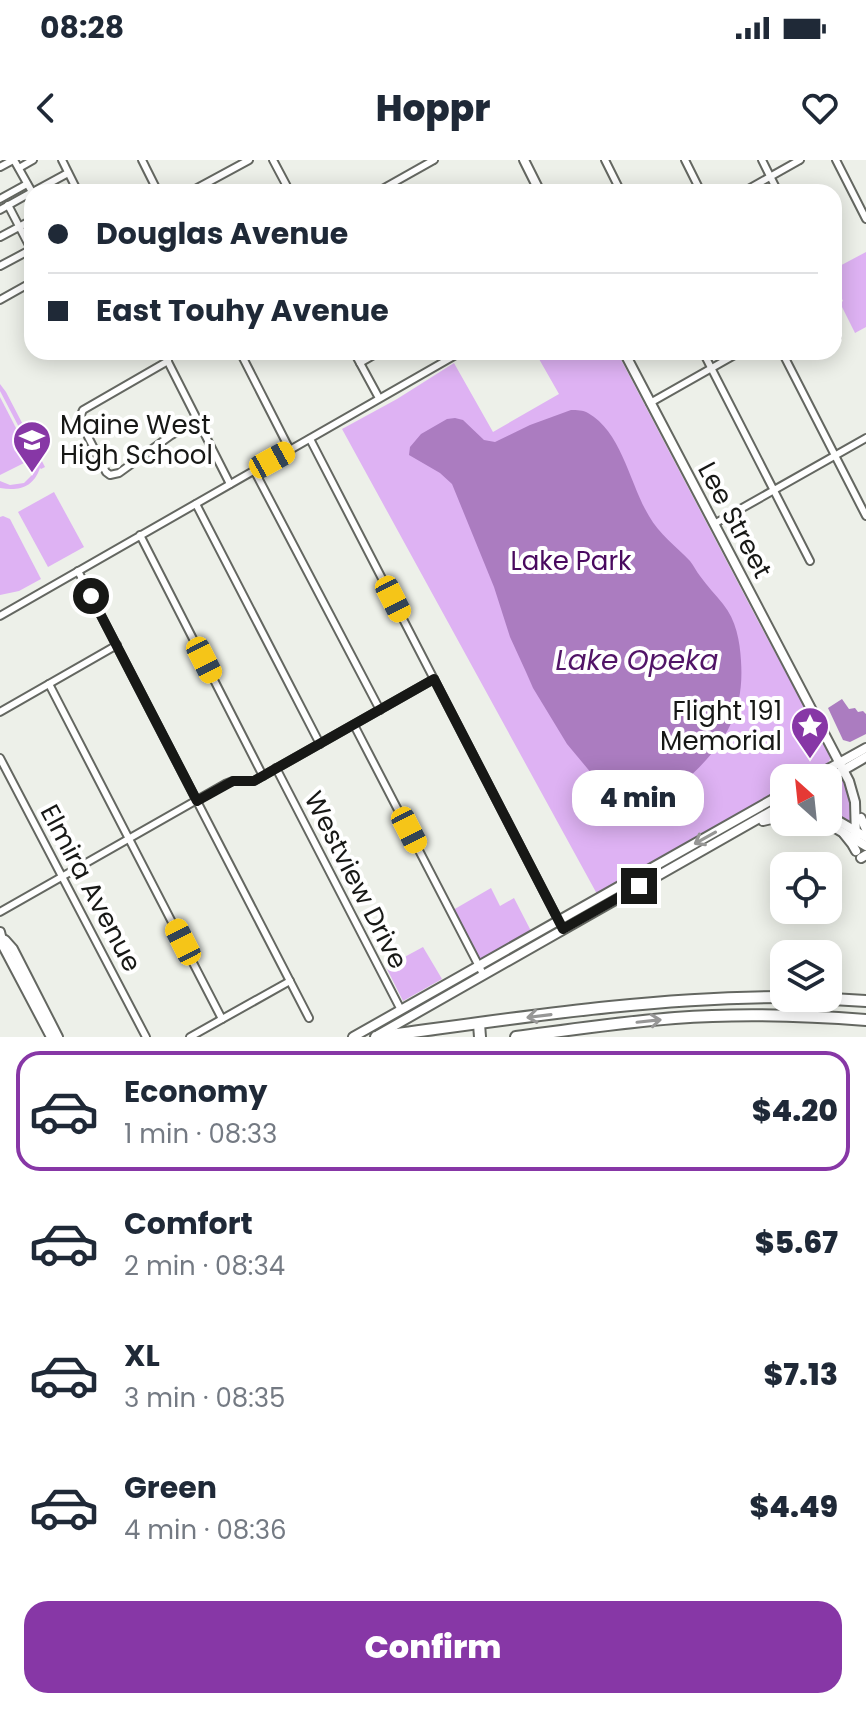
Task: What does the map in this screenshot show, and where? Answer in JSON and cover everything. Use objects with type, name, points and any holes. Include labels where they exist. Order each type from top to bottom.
[{"type":"highway","points":[[374,1037],[621,1005],[770,997]]},
{"type":"highway","points":[[842,1000],[866,1001]]},
{"type":"highway","points":[[516,1037],[624,1023],[721,1016],[786,1015],[866,1020]]},
{"type":"highway","points":[[479,1024],[480,1037]]},
{"type":"main road","points":[[524,160],[536,184]]},
{"type":"main road","name":"Lee Street","points":[[628,360],[811,708],[822,721],[852,787],[862,837]]},
{"type":"main road","points":[[843,766],[866,748]]},
{"type":"main road","points":[[843,766],[862,760]]},
{"type":"main road","points":[[854,780],[854,772],[862,760]]},
{"type":"main road","name":"Lee Street","points":[[843,766],[854,780],[859,796],[862,837]]},
{"type":"main road","points":[[374,1037],[770,802]]},
{"type":"main road","points":[[353,1037],[479,965],[617,898],[770,813]]},
{"type":"main road","points":[[747,827],[770,820]]},
{"type":"main road","points":[[842,824],[862,837]]},
{"type":"main road","points":[[842,830],[862,837]]},
{"type":"main road","points":[[842,831],[861,855]]},
{"type":"main road","points":[[1,937],[51,1037]]},
{"type":"main road","points":[[1,937],[13,949],[58,1037]]},
{"type":"street","points":[[0,167],[14,160],[27,184]]},
{"type":"street","points":[[19,168],[33,160]]},
{"type":"street","points":[[62,160],[75,184]]},
{"type":"street","points":[[142,160],[154,184]]},
{"type":"street","points":[[205,184],[249,160]]},
{"type":"street","points":[[273,160],[286,184]]},
{"type":"street","points":[[391,184],[434,160]]},
{"type":"street","points":[[605,160],[617,184]]},
{"type":"street","points":[[685,160],[697,184]]},
{"type":"street","points":[[762,160],[774,184]]},
{"type":"street","points":[[757,184],[800,160]]},
{"type":"street","points":[[836,160],[866,219]]},
{"type":"street","points":[[47,184],[68,173]]},
{"type":"street","points":[[76,179],[78,184]]},
{"type":"street","points":[[0,199],[24,186]]},
{"type":"street","points":[[0,210],[24,196]]},
{"type":"street","points":[[8,205],[24,236]]},
{"type":"street","points":[[0,237],[24,224]]},
{"type":"street","points":[[0,266],[24,254]]},
{"type":"street","points":[[0,300],[24,286]]},
{"type":"street","points":[[244,360],[290,450]]},
{"type":"street","points":[[358,360],[379,398]]},
{"type":"street","points":[[360,363],[365,360]]},
{"type":"street","points":[[0,616],[447,360]]},
{"type":"street","points":[[707,360],[810,561]]},
{"type":"street","points":[[650,403],[726,360]]},
{"type":"street","points":[[786,360],[866,516]]},
{"type":"street","points":[[198,420],[119,473],[110,475],[79,415],[168,361],[198,420],[230,484]]},
{"type":"street","points":[[714,524],[866,438]]},
{"type":"street","points":[[310,439],[561,925]]},
{"type":"street","points":[[254,470],[380,710]]},
{"type":"street","points":[[196,504],[320,744]]},
{"type":"street","points":[[140,535],[263,776]]},
{"type":"street","points":[[78,571],[309,1018]]},
{"type":"street","points":[[0,712],[117,645]]},
{"type":"street","points":[[0,912],[233,781],[254,781],[434,679]]},
{"type":"street","points":[[49,684],[222,1019]]},
{"type":"street","points":[[354,725],[483,974]]},
{"type":"street","name":"Elmira Avenue","points":[[0,758],[146,1037]]},
{"type":"street","name":"Westview Drive","points":[[276,768],[401,1010]]},
{"type":"street","points":[[190,1037],[290,981]]},
{"type":"green space","points":[[866,252],[866,327],[855,333],[842,307],[842,265]]},
{"type":"green space","name":"Lake Park","points":[[540,360],[621,360],[831,756],[827,764],[770,764],[770,798],[597,894],[342,429],[454,363],[493,432],[559,394]]},
{"type":"green space","points":[[0,384],[45,467],[40,468],[29,484],[13,489],[0,488],[0,481],[10,485],[24,483],[32,475],[35,464],[33,454],[0,391]]},
{"type":"green space","points":[[0,397],[32,459],[0,475]]},
{"type":"green space","points":[[54,492],[84,547],[48,567],[18,512]]},
{"type":"green space","points":[[0,517],[10,519],[41,579],[19,591],[0,595]]},
{"type":"green space","points":[[842,773],[853,801],[852,825],[842,819]]},
{"type":"green space","points":[[491,888],[500,906],[514,898],[531,931],[481,959],[453,910]]},
{"type":"green space","points":[[423,947],[442,979],[403,1001],[386,967]]},
{"type":"water","name":"Lake Opeka","points":[[571,410],[588,413],[609,433],[653,522],[690,561],[723,604],[738,638],[741,686],[729,727],[706,760],[658,806],[648,808],[630,802],[597,780],[567,744],[533,688],[510,637],[494,587],[452,484],[440,473],[409,455],[410,447],[421,434],[447,419],[463,420],[484,440],[495,442]]},
{"type":"water","points":[[842,699],[849,709],[855,708],[866,714],[866,734],[850,742],[843,740],[828,708]]},
{"type":"place","name":"Maine West High School","points":[[32,474]]},
{"type":"place","name":"Flight 191 Memorial","points":[[810,760]]},
{"type":"route","points":[[91,596],[197,801],[233,781],[254,781],[434,679],[563,929],[639,886]]}]
